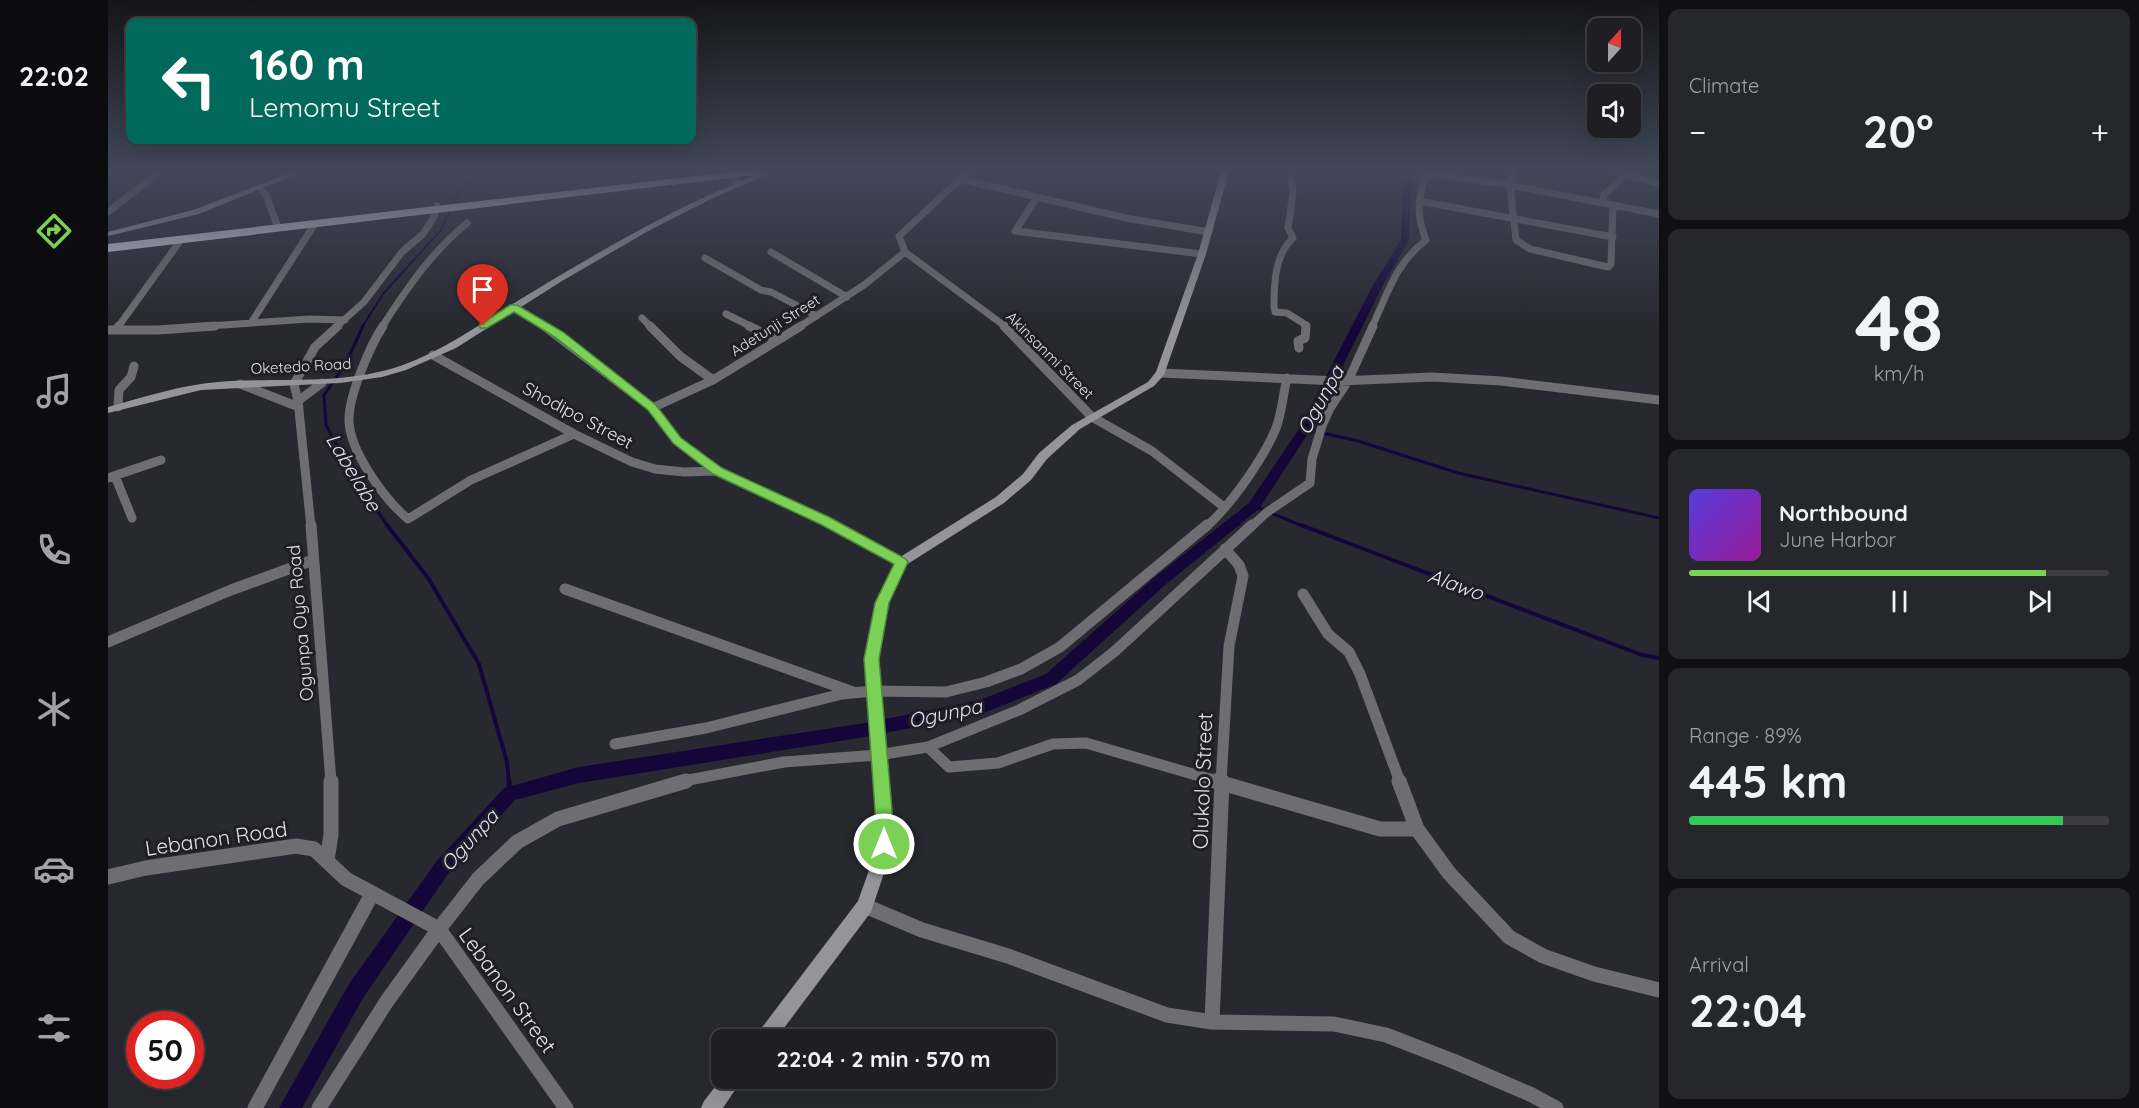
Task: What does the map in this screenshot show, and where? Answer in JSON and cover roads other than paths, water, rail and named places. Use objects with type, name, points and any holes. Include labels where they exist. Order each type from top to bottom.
[{"type":"highway","points":[[108,243],[299,223]]},
{"type":"highway","points":[[108,248],[331,223]]},
{"type":"main road","points":[[108,234],[153,223]]},
{"type":"main road","points":[[138,241],[136,234],[168,223]]},
{"type":"main road","name":"Oketedo Road","points":[[113,408],[179,391],[240,384],[325,382],[357,378],[404,367],[433,355],[657,223]]},
{"type":"main road","points":[[771,1029],[865,906],[884,844],[884,810],[877,748],[872,659],[882,603],[902,562],[1000,500],[1027,477],[1058,441],[1092,417],[1151,384],[1161,373],[1211,223]]},
{"type":"main road","points":[[711,1108],[726,1089]]},
{"type":"street","points":[[294,384],[315,347],[364,302],[402,252],[423,234],[431,223]]},
{"type":"street","points":[[905,252],[899,236],[913,223]]},
{"type":"street","points":[[1020,223],[1015,231],[1202,254]]},
{"type":"street","points":[[1154,223],[1209,232]]},
{"type":"street","points":[[1289,223],[1288,228],[1293,238],[1283,249],[1273,290],[1273,301],[1275,312],[1287,313],[1306,325],[1305,338],[1298,341],[1299,348]]},
{"type":"street","points":[[319,1108],[433,926],[517,842],[558,819],[679,782],[729,770],[877,748],[928,747],[1019,710],[1078,680],[1114,652],[1267,512],[1310,483],[1312,459],[1330,408],[1400,266],[1409,253],[1426,240],[1419,223]]},
{"type":"street","points":[[1514,223],[1516,240],[1522,246],[1599,267],[1608,267],[1611,264],[1613,223]]},
{"type":"street","points":[[1538,223],[1613,237]]},
{"type":"street","points":[[467,224],[444,242],[418,272],[373,341],[357,378],[349,424],[366,468],[398,513],[408,519],[471,480],[574,434]]},
{"type":"street","points":[[251,323],[314,225]]},
{"type":"street","points":[[112,330],[180,241]]},
{"type":"street","points":[[771,252],[847,297]]},
{"type":"street","name":"Adetunji Street","points":[[652,408],[713,380],[847,297],[905,252]]},
{"type":"street","name":"Akinsanmi Street","points":[[905,252],[1008,329],[1092,417],[1152,451],[1224,507]]},
{"type":"street","points":[[705,258],[761,290],[771,292],[817,315]]},
{"type":"street","points":[[514,307],[559,335],[652,408],[677,441],[717,471],[825,521],[902,562]]},
{"type":"street","points":[[726,314],[777,340]]},
{"type":"street","points":[[642,318],[680,356],[713,380]]},
{"type":"street","points":[[112,330],[158,330],[309,319],[345,320]]},
{"type":"street","name":"Shodipo Street","points":[[433,355],[574,434],[632,462],[684,472],[717,471]]},
{"type":"street","points":[[113,408],[119,390],[131,377],[134,366]]},
{"type":"street","points":[[1161,373],[1343,381],[1398,377],[1455,378],[1512,382],[1659,400]]},
{"type":"street","points":[[565,589],[874,698],[946,692],[986,682],[1021,669],[1060,647],[1110,608],[1216,518],[1245,482],[1276,428],[1287,378]]},
{"type":"street","points":[[240,384],[299,404],[325,382]]},
{"type":"street","name":"Ogunpa Oyo Road","points":[[294,384],[299,404],[332,794],[331,835],[327,860]]},
{"type":"street","points":[[132,518],[111,477],[161,460]]},
{"type":"street","name":"Olukolo Street","points":[[1212,1022],[1221,783],[1229,646],[1243,576],[1239,565],[1225,549]]},
{"type":"street","points":[[108,642],[231,590],[313,560]]},
{"type":"street","points":[[1303,594],[1328,634],[1349,652],[1360,674],[1417,829],[1449,873],[1509,937],[1543,956],[1594,974],[1659,990]]},
{"type":"street","points":[[615,744],[706,728],[855,693]]},
{"type":"street","points":[[928,747],[949,767],[998,763],[1053,744],[1086,743],[1380,829],[1417,829]]},
{"type":"street","name":"Lebanon Road","points":[[108,877],[146,868],[296,846],[314,849],[327,860]]},
{"type":"street","name":"Lebanon Street","points":[[327,860],[346,879],[433,926],[566,1108]]},
{"type":"street","points":[[255,1108],[377,897]]},
{"type":"street","points":[[865,906],[922,930],[1008,956],[1167,1015],[1212,1022],[1334,1024],[1386,1035],[1463,1065],[1556,1108]]},
{"type":"waterway","name":"Labelabe","points":[[362,327],[383,294],[441,230],[444,223]]},
{"type":"waterway","name":"Ogunpa","points":[[290,1108],[356,991],[442,868],[510,794],[579,775],[865,730],[981,707],[1051,679],[1160,581],[1254,506],[1305,429],[1377,287],[1405,240],[1406,223]]},
{"type":"waterway","name":"Labelabe","points":[[363,326],[346,363],[324,395],[326,425],[348,466],[388,527]]},
{"type":"waterway","points":[[1305,429],[1358,441],[1458,473],[1659,518]]},
{"type":"waterway","name":"Alawo","points":[[1254,506],[1305,527]]},
{"type":"waterway","name":"Labelabe","points":[[387,525],[428,578],[479,664],[507,762],[509,782]]},
{"type":"waterway","name":"Alawo","points":[[1301,525],[1642,655],[1659,658]]},
{"type":"waterway","name":"Labelabe","points":[[509,781],[510,794]]}]
